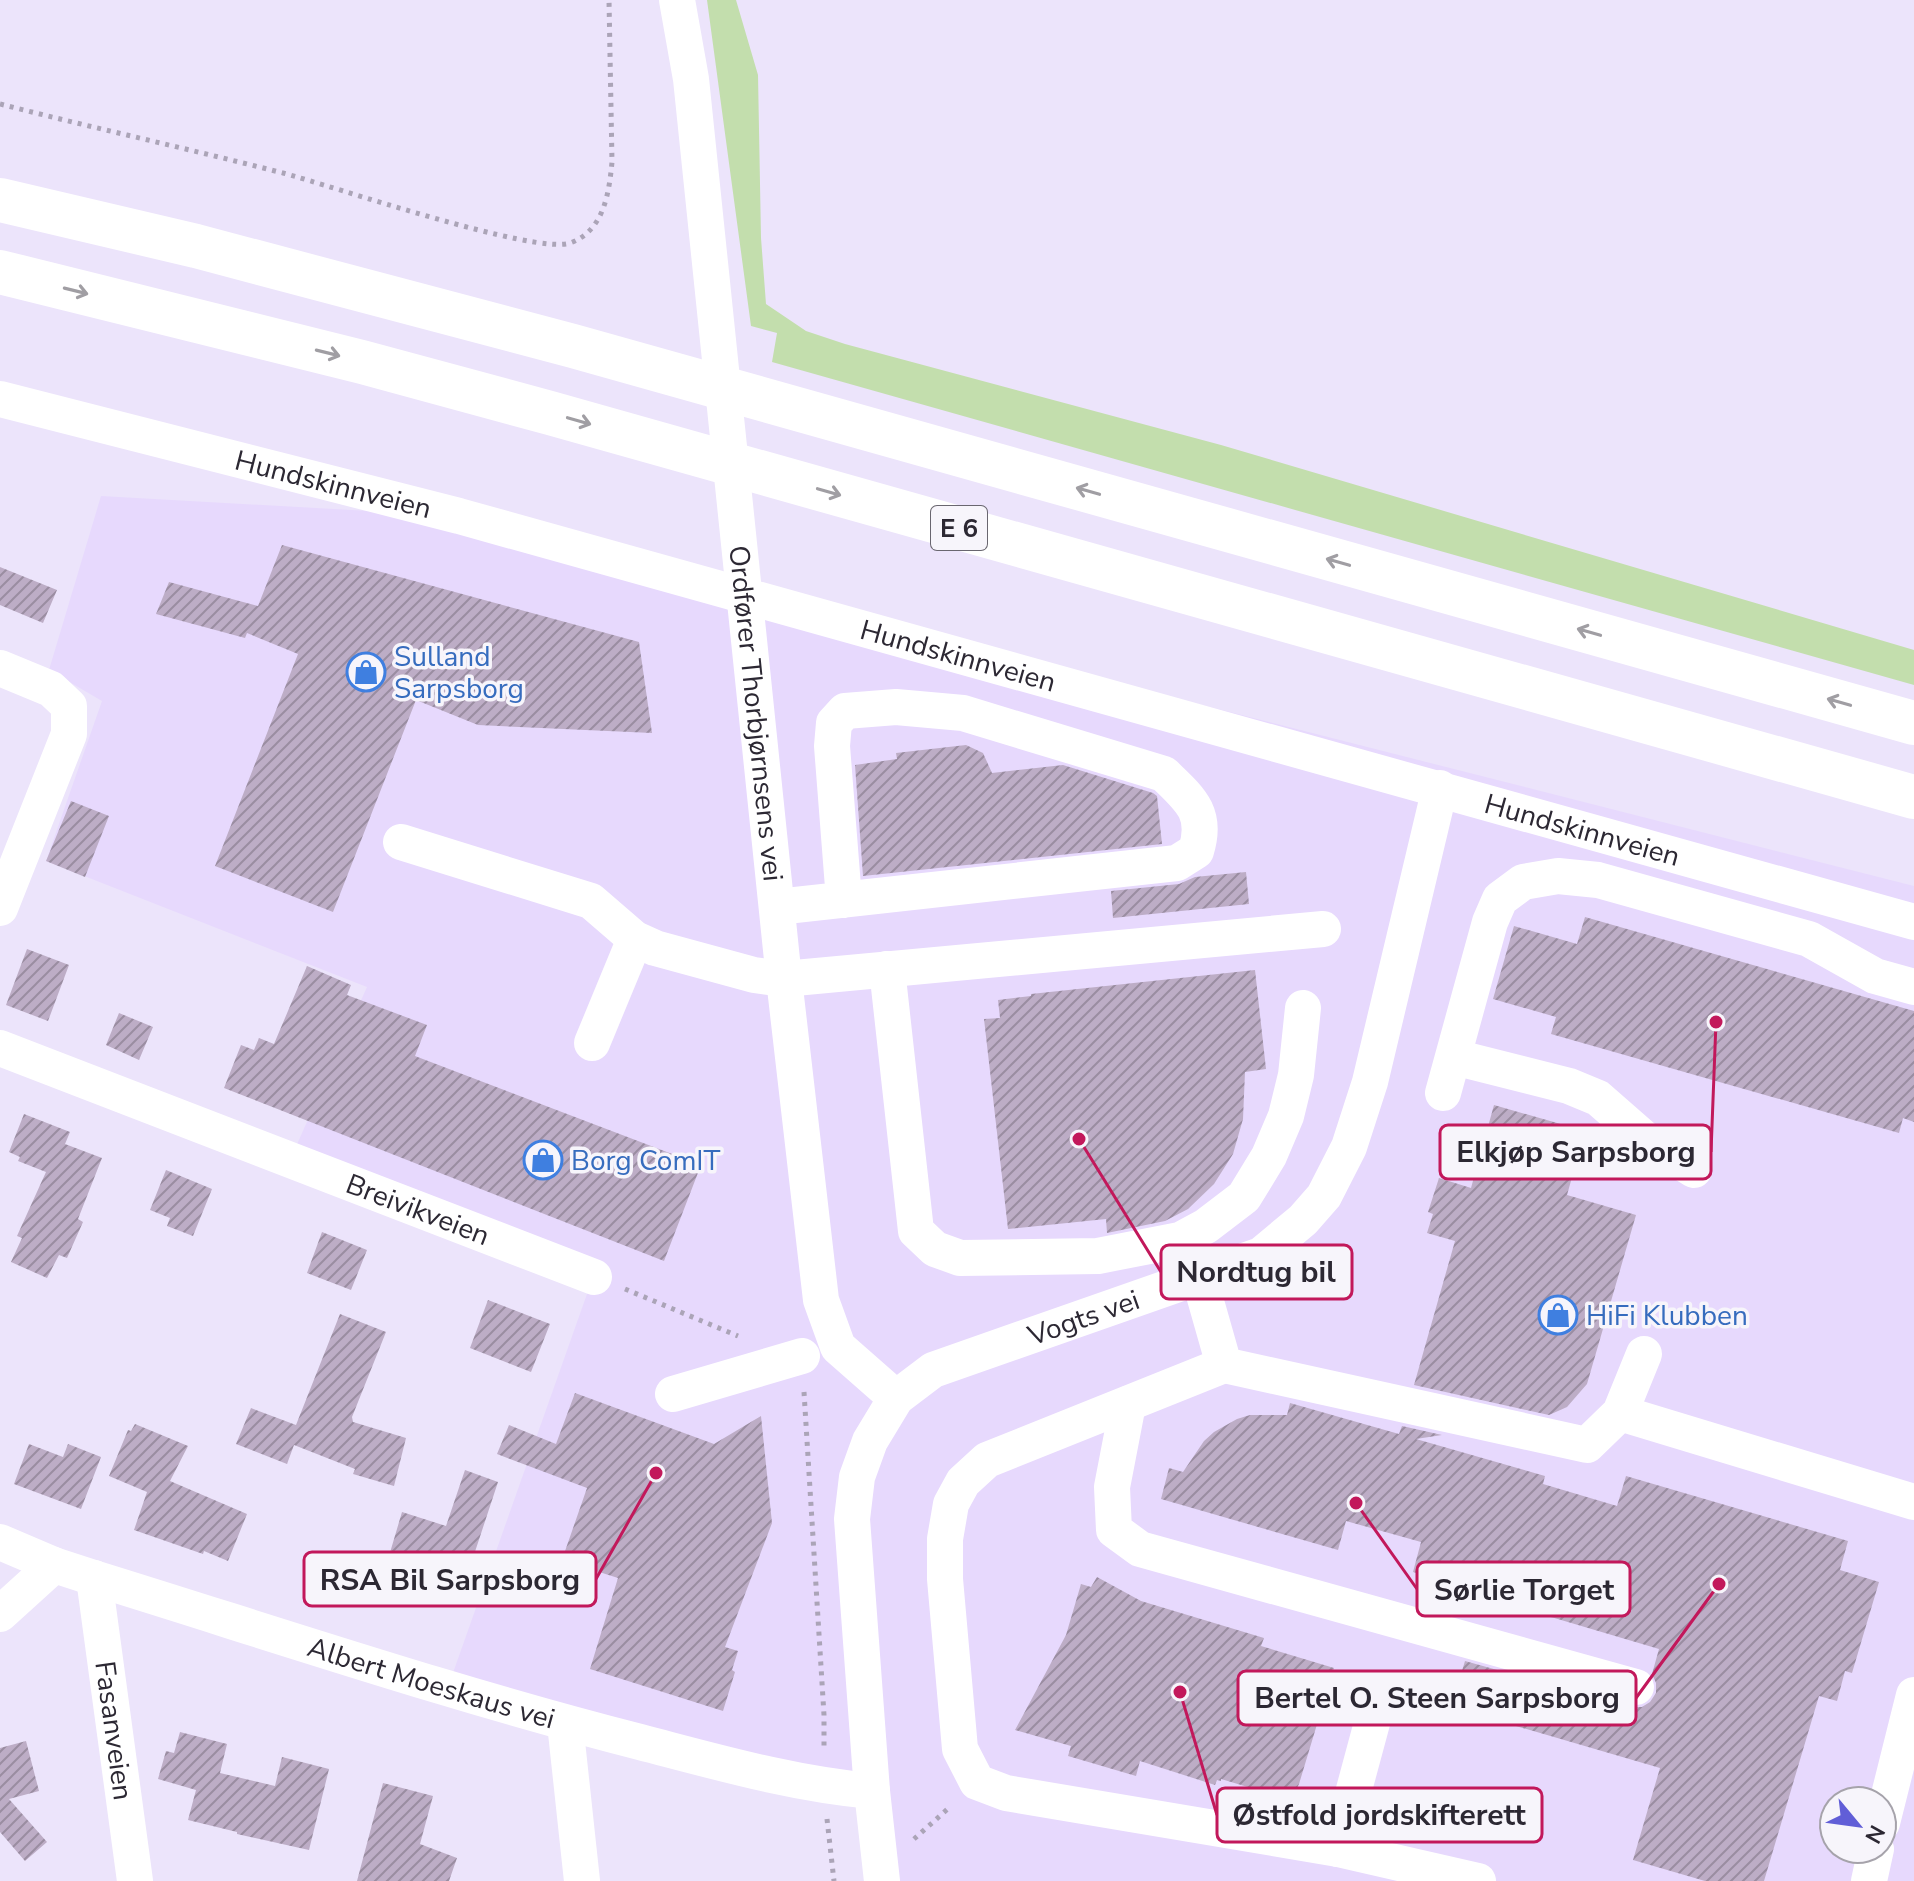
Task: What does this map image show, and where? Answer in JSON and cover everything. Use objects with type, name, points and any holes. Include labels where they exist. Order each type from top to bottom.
[{"type":"highway","name":"E 6","points":[[0,200],[196,246],[530,334],[1914,723]]},
{"type":"highway","name":"E 6","points":[[0,272],[449,385],[1914,797]]},
{"type":"street","name":"Ordfører Thorbjørnsens vei","points":[[677,0],[691,79],[784,979],[821,1300],[838,1347],[896,1398]]},
{"type":"street","name":"Hundskinnveien","points":[[0,399],[459,516],[1914,922]]},
{"type":"street","points":[[0,668],[51,689],[69,706],[69,734],[0,908]]},
{"type":"street","points":[[777,907],[844,900],[1177,863],[1196,851],[1201,833],[1199,817],[1189,798],[1164,774],[963,713],[896,707],[845,711],[834,723],[832,746],[844,900]]},
{"type":"street","name":"Vogts vei","points":[[881,1875],[852,1519],[857,1477],[870,1441],[896,1398],[933,1370],[1261,1255],[1303,1220],[1324,1196],[1349,1147],[1370,1082],[1440,788]]},
{"type":"street","points":[[401,842],[591,901],[635,939],[655,948],[754,975],[784,979],[1323,929]]},
{"type":"street","points":[[1443,1093],[1490,922],[1500,899],[1523,882],[1558,876],[1598,880],[1809,939],[1875,976],[1914,987]]},
{"type":"street","points":[[592,1043],[635,939]]},
{"type":"street","points":[[887,969],[916,1231],[935,1249],[960,1258],[1098,1256],[1180,1240],[1206,1226],[1244,1197],[1269,1156],[1286,1116],[1296,1075],[1303,1008]]},
{"type":"street","name":"Breivikveien","points":[[0,1048],[594,1277]]},
{"type":"street","points":[[1454,1057],[1569,1086],[1598,1098],[1646,1140],[1694,1170]]},
{"type":"street","points":[[1180,1240],[1199,1277],[1224,1365]]},
{"type":"street","points":[[1478,1881],[1338,1849],[1006,1793],[977,1782],[960,1749],[945,1579],[945,1539],[951,1504],[963,1482],[987,1460],[1224,1365],[1587,1445],[1620,1413],[1644,1354]]},
{"type":"street","points":[[673,1394],[802,1356]]},
{"type":"street","points":[[1128,1404],[1112,1487],[1114,1530],[1140,1549],[1636,1687]]},
{"type":"street","points":[[1620,1413],[1914,1502]]},
{"type":"street","name":"Albert Moeskaus vei","points":[[0,1542],[94,1578],[565,1723],[783,1779],[823,1787],[872,1791]]},
{"type":"street","points":[[0,1614],[54,1565]]},
{"type":"street","name":"Fasanveien","points":[[94,1578],[135,1881]]},
{"type":"street","points":[[1892,1785],[1914,1695]]},
{"type":"street","points":[[1338,1849],[1376,1708]]},
{"type":"street","points":[[565,1723],[582,1881]]},
{"type":"path","points":[[0,104],[282,173],[502,236],[555,245],[568,244],[586,235],[600,217],[610,186],[609,0]]},
{"type":"path","points":[[594,1277],[769,1348],[802,1356]]},
{"type":"path","points":[[881,1875],[977,1782]]},
{"type":"shaded area","points":[[101,496],[459,516],[1914,886],[1914,1881],[882,1881],[871,1791],[448,1687],[593,1277],[290,1160],[367,987],[46,861],[102,701],[49,670]]},
{"type":"green space","points":[[707,0],[736,0],[758,75],[761,238],[766,304],[806,331],[1221,445],[1914,650],[1914,685],[772,362],[777,333],[751,326]]},
{"type":"building","points":[[282,545],[639,642],[652,733],[478,725],[416,700],[333,912],[215,866],[298,654],[247,633],[245,638],[156,614],[169,582],[258,606]]},
{"type":"building","points":[[0,567],[57,590],[43,623],[0,605]]},
{"type":"building","points":[[966,745],[983,753],[992,773],[1063,765],[1153,793],[1157,796],[1162,844],[863,876],[855,765],[897,759],[896,753]]},
{"type":"building","points":[[71,801],[109,816],[85,877],[46,861]]},
{"type":"building","points":[[1246,872],[1249,904],[1113,918],[1111,891],[1179,884],[1195,877]]},
{"type":"building","points":[[1585,917],[1914,1011],[1914,1122],[1903,1118],[1899,1133],[1551,1034],[1556,1017],[1493,999],[1514,926],[1577,944]]},
{"type":"building","points":[[27,949],[69,965],[48,1021],[6,1005]]},
{"type":"building","points":[[307,966],[351,985],[347,995],[427,1025],[415,1056],[701,1165],[664,1261],[224,1088],[241,1045],[254,1050],[259,1038],[274,1044]]},
{"type":"building","points":[[1255,970],[1266,1069],[1245,1072],[1243,1119],[1233,1154],[1214,1184],[1188,1209],[1165,1221],[1107,1233],[1106,1219],[1008,1229],[984,1019],[1000,1018],[998,1000]]},
{"type":"building","points":[[119,1013],[153,1027],[139,1060],[106,1045]]},
{"type":"building","points":[[1494,1105],[1585,1131],[1567,1195],[1636,1215],[1587,1384],[1567,1407],[1549,1415],[1414,1385],[1455,1241],[1427,1233],[1433,1214],[1428,1212],[1439,1178],[1471,1188]]},
{"type":"building","points":[[24,1114],[70,1132],[65,1144],[102,1158],[78,1219],[83,1222],[67,1258],[59,1255],[47,1278],[11,1262],[22,1238],[17,1236],[46,1172],[18,1161],[20,1157],[9,1152]]},
{"type":"building","points":[[166,1170],[212,1189],[193,1236],[167,1226],[170,1218],[150,1210]]},
{"type":"building","points":[[322,1232],[367,1250],[351,1290],[307,1273]]},
{"type":"building","points":[[488,1300],[550,1324],[531,1372],[470,1348]]},
{"type":"building","points":[[340,1314],[386,1332],[352,1417],[353,1422],[406,1438],[394,1486],[353,1474],[355,1469],[294,1445],[287,1464],[236,1444],[251,1408],[296,1425]]},
{"type":"building","points":[[575,1393],[714,1444],[761,1416],[772,1523],[725,1647],[738,1651],[723,1711],[590,1669],[618,1578],[593,1570],[594,1564],[564,1554],[587,1488],[497,1454],[509,1425],[556,1444]]},
{"type":"building","points":[[1290,1403],[1399,1434],[1402,1426],[1442,1435],[1416,1439],[1545,1476],[1543,1484],[1617,1506],[1626,1476],[1848,1541],[1840,1570],[1879,1582],[1852,1673],[1845,1671],[1837,1701],[1819,1696],[1764,1881],[1705,1881],[1633,1860],[1660,1768],[1451,1707],[1465,1661],[1630,1707],[1642,1707],[1656,1693],[1652,1674],[1659,1649],[1551,1617],[1553,1612],[1413,1572],[1421,1542],[1346,1521],[1338,1550],[1161,1499],[1169,1468],[1183,1472],[1214,1432],[1250,1415],[1287,1415]]},
{"type":"building","points":[[135,1424],[188,1446],[170,1481],[247,1514],[228,1561],[134,1530],[147,1492],[109,1476],[128,1430],[131,1431]]},
{"type":"building","points":[[29,1444],[63,1457],[68,1444],[101,1457],[81,1509],[14,1484]]},
{"type":"building","points":[[465,1470],[498,1482],[466,1579],[389,1556],[402,1512],[446,1526]]},
{"type":"building","points":[[1097,1577],[1141,1601],[1264,1638],[1261,1646],[1334,1668],[1299,1784],[1291,1800],[1221,1779],[1215,1785],[1140,1761],[1136,1776],[1068,1756],[1071,1746],[1015,1730],[1066,1635],[1081,1584],[1091,1587]]},
{"type":"building","points":[[180,1732],[227,1744],[220,1773],[275,1786],[282,1757],[329,1769],[309,1850],[188,1820],[196,1790],[158,1779],[166,1751],[174,1753]]},
{"type":"building","points":[[26,1741],[39,1791],[9,1799],[47,1842],[25,1861],[0,1832],[0,1748]]},
{"type":"building","points":[[383,1783],[433,1796],[420,1844],[457,1858],[449,1881],[357,1881]]},
{"type":"place","name":"Sulland Sarpsborg","points":[[366,672]]},
{"type":"place","name":"Elkjøp Sarpsborg","points":[[1716,1022]]},
{"type":"place","name":"Nordtug bil","points":[[1079,1139]]},
{"type":"place","name":"Borg ComIT","points":[[543,1160]]},
{"type":"place","name":"HiFi Klubben","points":[[1558,1315]]},
{"type":"place","name":"RSA Bil Sarpsborg","points":[[656,1473]]},
{"type":"place","name":"Sørlie Torget","points":[[1356,1503]]},
{"type":"place","name":"Bertel O. Steen Sarpsborg","points":[[1719,1584]]},
{"type":"place","name":"Østfold jordskifterett","points":[[1180,1692]]}]
